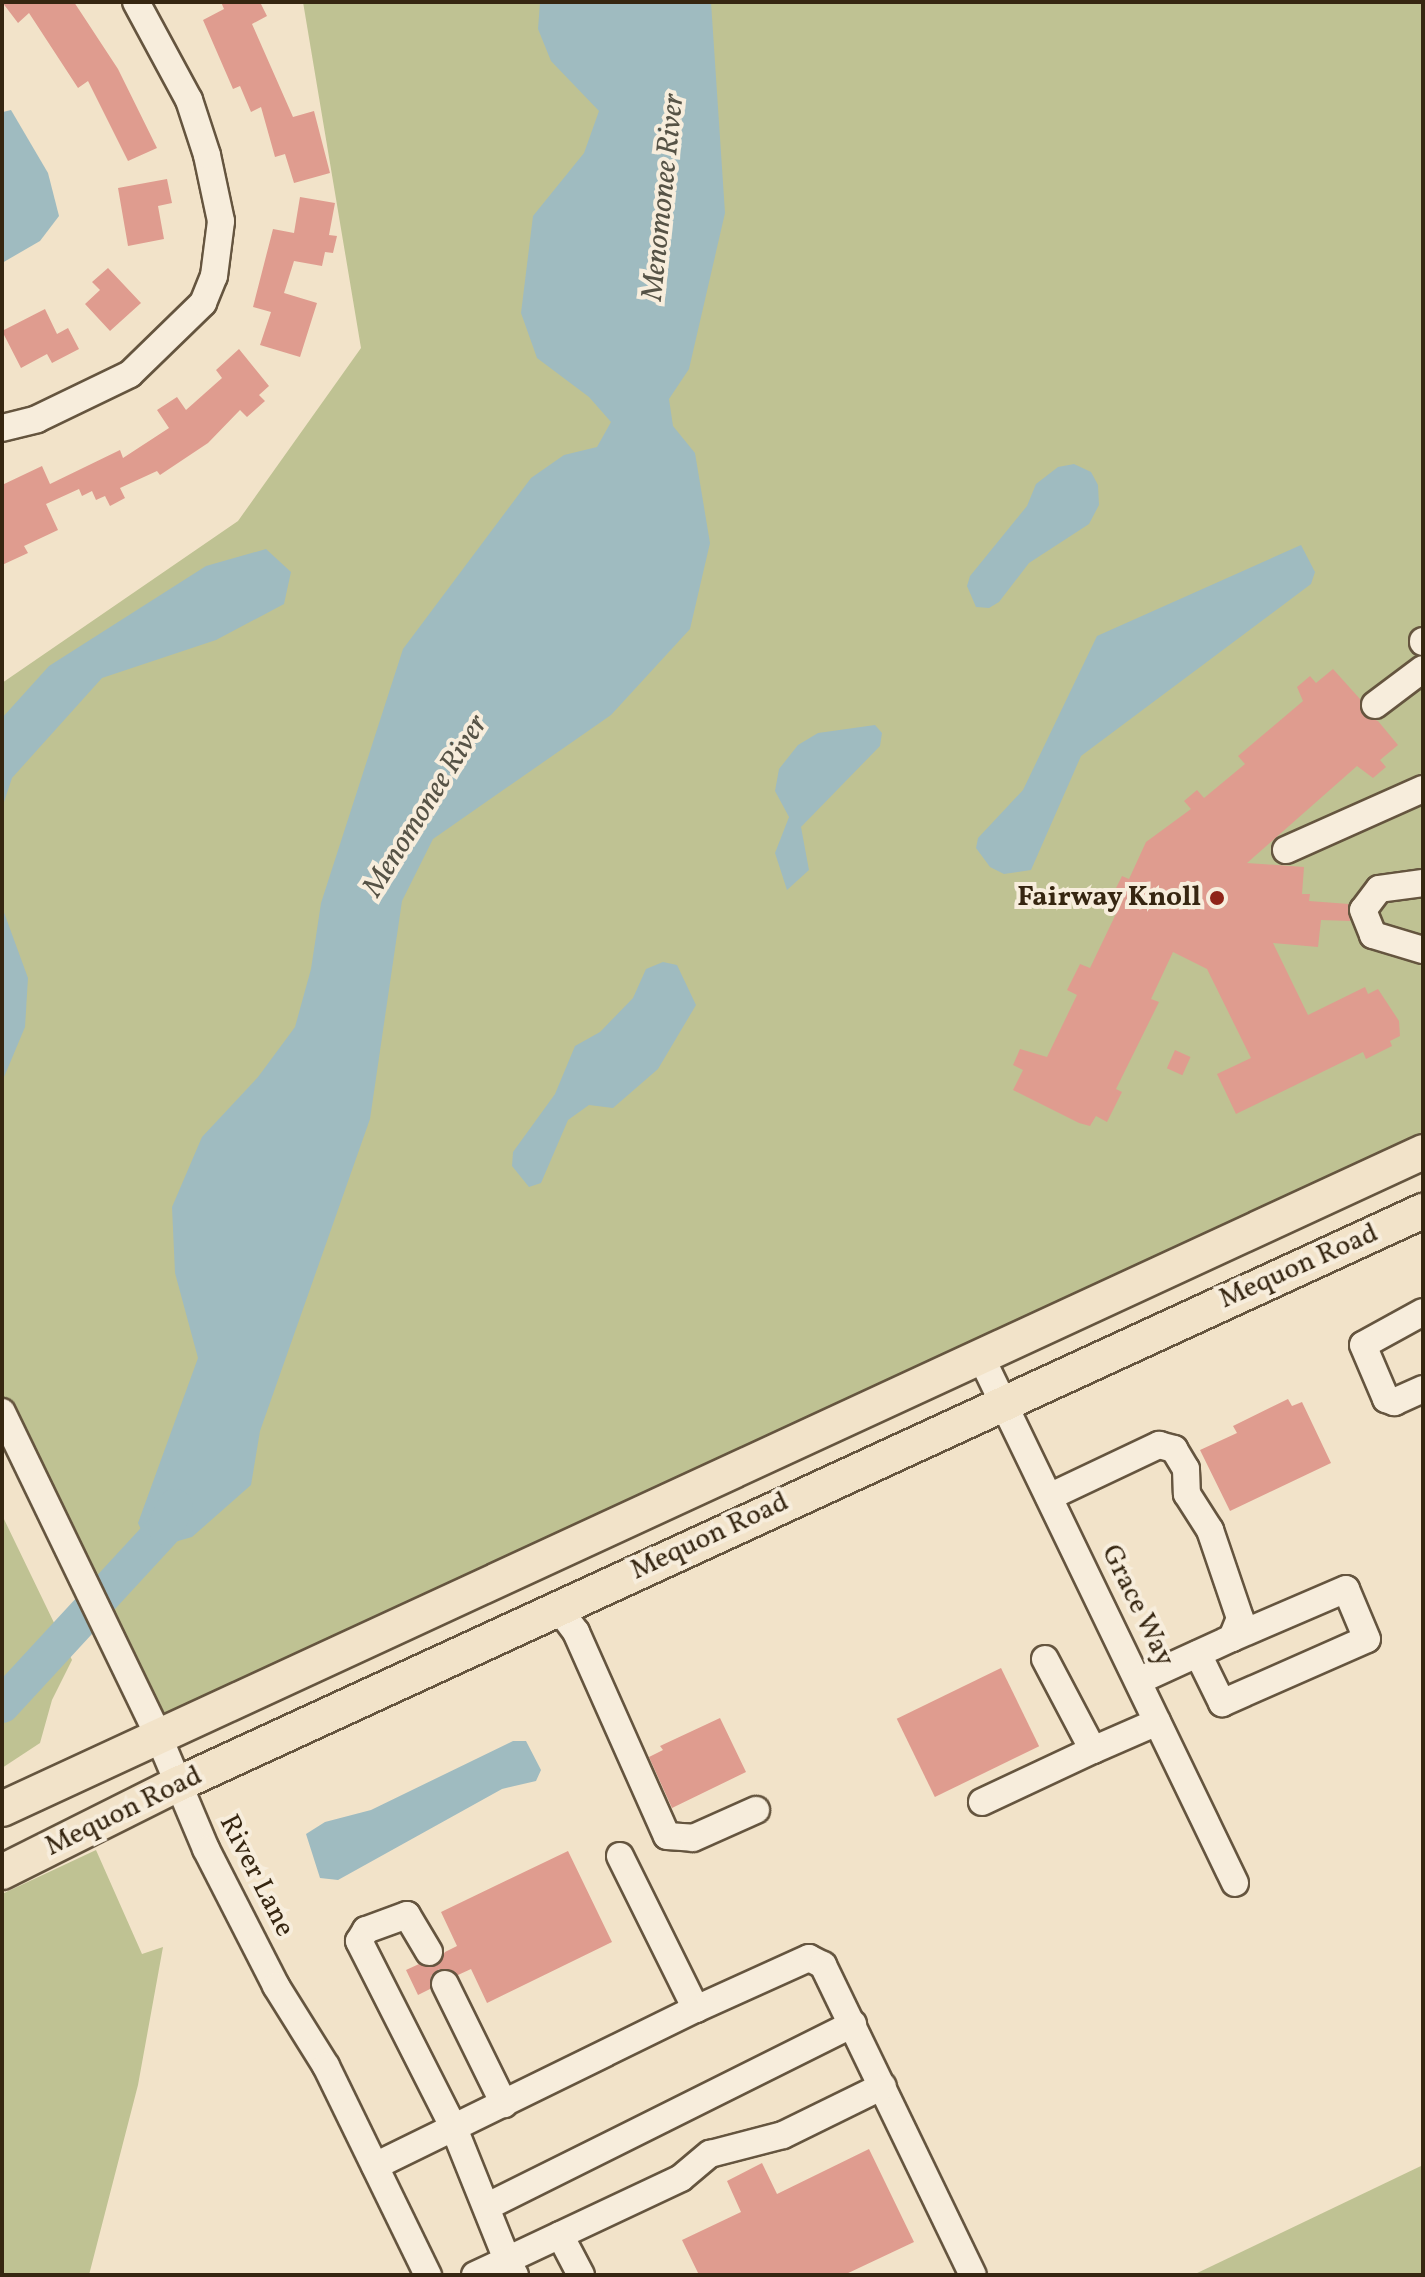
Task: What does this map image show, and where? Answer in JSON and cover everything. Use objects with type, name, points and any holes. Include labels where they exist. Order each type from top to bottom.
[{"type":"main road","name":"Mequon Road","points":[[2,1809],[157,1733],[536,1562],[1423,1152]]},
{"type":"main road","name":"Mequon Road","points":[[8,1869],[176,1785],[1003,1401],[1423,1211]]},
{"type":"main road","points":[[536,1562],[558,1608]]},
{"type":"street","points":[[2,428],[37,419],[130,374],[203,303],[214,276],[221,221],[207,155],[189,100],[136,2]]},
{"type":"street","points":[[1375,705],[1423,669]]},
{"type":"street","points":[[1286,850],[1423,789]]},
{"type":"street","points":[[1423,883],[1379,889],[1363,910],[1373,935],[1423,950]]},
{"type":"street","points":[[1423,1312],[1363,1345],[1386,1399],[1394,1402],[1423,1389]]},
{"type":"street","name":"Grace Way","points":[[981,1357],[1235,1883]]},
{"type":"street","name":"River Lane","points":[[2,1412],[157,1733],[176,1785],[276,1986],[326,2066],[428,2275]]},
{"type":"street","points":[[1049,1497],[1159,1445],[1174,1449],[1186,1469],[1187,1494],[1210,1530],[1240,1618],[1232,1638]]},
{"type":"street","points":[[1138,1681],[1232,1638],[1346,1589],[1367,1639],[1222,1703],[1198,1654]]},
{"type":"street","points":[[558,1608],[576,1632],[667,1836],[693,1838],[756,1810]]},
{"type":"street","points":[[1045,1659],[1093,1750]]},
{"type":"street","points":[[982,1802],[1157,1722]]},
{"type":"street","points":[[620,1856],[696,2009]]},
{"type":"street","points":[[429,1952],[407,1915],[366,1930],[359,1941],[454,2128],[511,2267]]},
{"type":"street","points":[[375,2166],[696,2009],[817,1959],[853,2024],[973,2275]]},
{"type":"street","points":[[445,1984],[504,2104]]},
{"type":"street","points":[[488,2206],[853,2024]]},
{"type":"street","points":[[475,2275],[511,2267],[560,2235],[681,2178],[710,2154],[783,2135],[883,2086]]},
{"type":"street","points":[[560,2235],[581,2275]]},
{"type":"green space","points":[[303,2],[1423,2],[1423,1136],[157,1733],[2,1412],[2,683],[238,521],[361,348]]},
{"type":"green space","points":[[2,1515],[72,1660],[52,1700],[40,1743],[2,1768]]},
{"type":"green space","points":[[96,1850],[142,1954],[163,1947],[138,2085],[89,2275],[2,2275],[2,1894]]},
{"type":"green space","points":[[1423,2165],[1423,2275],[1193,2275]]},
{"type":"water","points":[[540,2],[711,2],[725,213],[689,369],[669,399],[673,426],[695,453],[710,543],[690,629],[611,715],[433,839],[402,901],[370,1119],[260,1431],[251,1485],[192,1537],[150,1549],[138,1523],[198,1358],[175,1273],[172,1207],[202,1137],[258,1077],[295,1027],[311,969],[321,903],[403,649],[531,478],[564,455],[597,447],[611,422],[589,397],[537,358],[521,313],[533,216],[584,153],[599,111],[551,61],[538,29]]},
{"type":"water","points":[[11,110],[48,173],[59,216],[40,241],[2,263],[2,123],[3,112]]},
{"type":"water","points":[[1074,464],[1091,472],[1098,485],[1099,505],[1089,524],[1029,563],[999,602],[989,608],[976,607],[967,586],[970,576],[1027,506],[1036,484],[1058,467]]},
{"type":"water","points":[[1301,545],[1315,572],[1311,584],[1081,756],[1031,870],[1004,874],[990,867],[976,848],[978,838],[1023,790],[1097,636]]},
{"type":"water","points":[[266,549],[291,572],[284,604],[216,640],[102,678],[12,778],[2,808],[2,718],[49,666],[206,566]]},
{"type":"water","points":[[875,725],[882,733],[880,746],[801,827],[809,870],[787,890],[775,853],[789,817],[775,791],[779,769],[798,745],[818,733]]},
{"type":"water","points":[[2,907],[28,978],[25,1027],[2,1082]]},
{"type":"water","points":[[663,962],[677,965],[696,1005],[658,1069],[613,1108],[589,1105],[568,1120],[541,1183],[529,1187],[512,1166],[513,1152],[555,1094],[575,1046],[600,1032],[633,998],[646,969]]},
{"type":"water","points":[[513,1741],[526,1741],[541,1770],[536,1781],[502,1789],[338,1880],[320,1878],[306,1834],[325,1822],[371,1810]]},
{"type":"building","points":[[2,2],[74,2],[118,69],[157,148],[128,161],[88,81],[78,88],[29,13],[18,23]]},
{"type":"building","points":[[221,2],[260,2],[267,16],[252,24],[293,117],[314,111],[330,173],[294,183],[285,154],[275,157],[261,107],[251,112],[240,86],[233,89],[203,20],[224,9]]},
{"type":"building","points":[[167,179],[172,203],[158,206],[164,239],[128,246],[118,188]]},
{"type":"building","points":[[300,197],[335,203],[329,235],[337,236],[333,253],[325,252],[322,266],[294,261],[284,293],[317,303],[300,357],[260,345],[271,312],[253,307],[273,229],[294,233]]},
{"type":"building","points":[[108,268],[141,303],[110,331],[85,304],[100,290],[92,282]]},
{"type":"building","points":[[45,309],[57,334],[68,328],[79,349],[52,363],[47,354],[21,368],[2,331]]},
{"type":"building","points":[[239,349],[269,386],[259,395],[265,401],[247,417],[240,410],[208,443],[160,475],[157,471],[120,488],[125,498],[110,506],[105,496],[96,500],[92,491],[82,496],[79,489],[46,504],[58,530],[24,546],[28,553],[2,565],[2,485],[42,466],[50,484],[120,450],[123,458],[169,428],[157,410],[177,397],[186,410],[222,378],[216,370]]},
{"type":"building","name":"Fairway Knoll","points":[[1333,669],[1360,699],[1363,715],[1378,721],[1398,745],[1380,760],[1386,767],[1373,778],[1357,766],[1247,863],[1304,867],[1302,894],[1310,894],[1309,901],[1349,904],[1350,921],[1321,920],[1318,947],[1273,943],[1308,1015],[1365,987],[1368,994],[1378,989],[1399,1021],[1400,1036],[1390,1041],[1392,1046],[1366,1059],[1363,1052],[1236,1114],[1217,1074],[1251,1058],[1207,969],[1173,952],[1151,999],[1159,1002],[1116,1089],[1122,1092],[1107,1122],[1096,1116],[1090,1126],[1079,1123],[1013,1090],[1023,1070],[1013,1065],[1020,1049],[1047,1057],[1077,995],[1067,990],[1080,964],[1090,968],[1125,895],[1115,890],[1122,876],[1129,879],[1146,842],[1191,809],[1184,801],[1197,790],[1204,798],[1245,764],[1238,756],[1303,701],[1297,687],[1310,676],[1316,683]]},
{"type":"building","points":[[1175,1050],[1191,1057],[1182,1075],[1167,1068]]},
{"type":"building","points":[[1288,1399],[1292,1406],[1302,1402],[1331,1463],[1230,1511],[1200,1450],[1237,1433],[1233,1426]]},
{"type":"building","points":[[1001,1668],[1039,1746],[935,1797],[897,1719]]},
{"type":"building","points":[[720,1718],[746,1772],[672,1808],[649,1757],[663,1750],[660,1746]]},
{"type":"building","points":[[568,1851],[612,1942],[487,2003],[471,1969],[458,1975],[439,1969],[431,1976],[430,1989],[418,1995],[406,1970],[419,1964],[436,1966],[445,1952],[457,1946],[441,1912]]},
{"type":"building","points":[[869,2149],[914,2242],[844,2275],[699,2275],[682,2240],[741,2212],[727,2181],[762,2163],[777,2194]]},
{"type":"waterway","name":"Menomonee River","points":[[2,1705],[166,1527],[175,1507]]},
{"type":"place","name":"Fairway Knoll","points":[[1217,898]]}]
